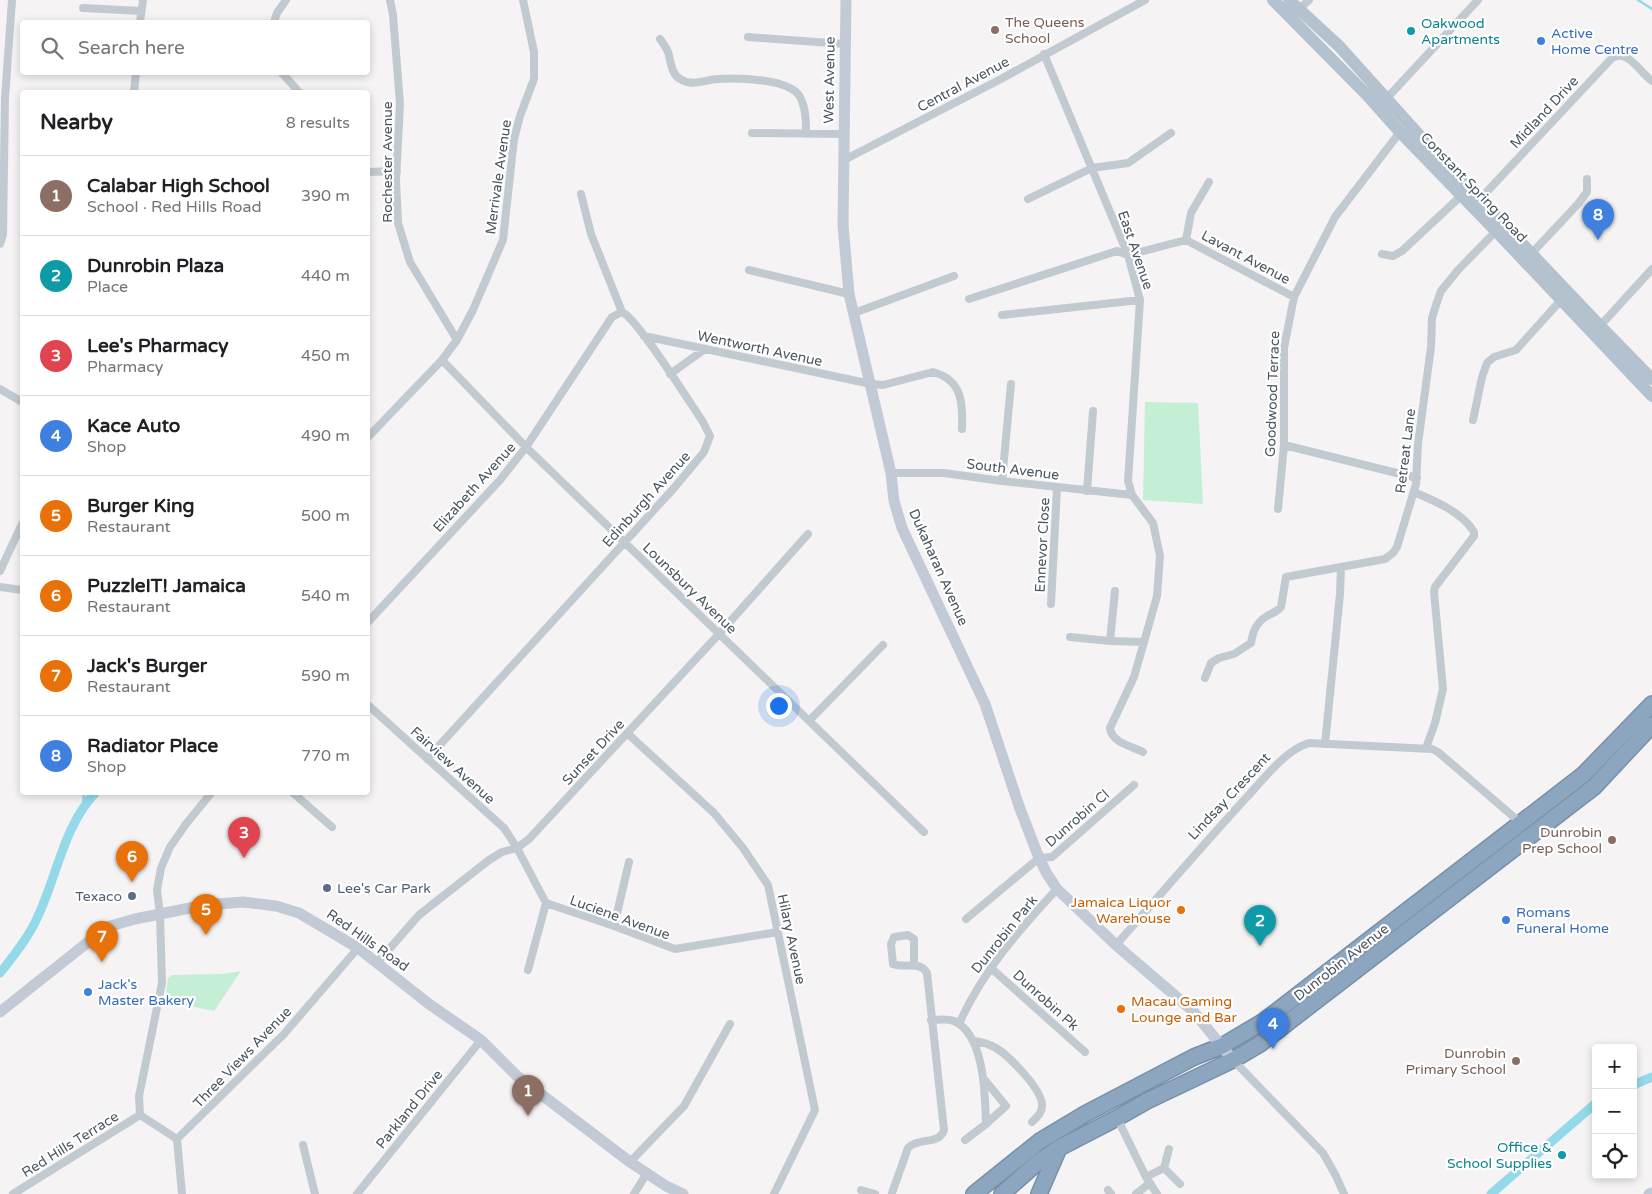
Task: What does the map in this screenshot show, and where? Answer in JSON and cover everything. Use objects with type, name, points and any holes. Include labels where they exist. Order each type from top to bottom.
[{"type":"highway","name":"Dunrobin Avenue","points":[[1002,1194],[1036,1164],[1059,1148],[1147,1101],[1233,1060],[1260,1044],[1526,830],[1652,704]]},
{"type":"highway","name":"Dunrobin Avenue","points":[[974,1194],[1040,1141],[1085,1114],[1194,1058],[1222,1046],[1264,1021],[1526,830],[1594,787],[1652,725]]},
{"type":"highway","points":[[1039,1194],[1059,1148]]},
{"type":"main road","name":"Constant Spring Road","points":[[1273,0],[1462,194],[1652,396]]},
{"type":"main road","name":"Constant Spring Road","points":[[1289,0],[1339,46],[1420,136],[1652,379]]},
{"type":"street","points":[[0,244],[3,234],[2,96],[12,0]]},
{"type":"street","points":[[140,20],[143,0]]},
{"type":"street","points":[[275,20],[286,0]]},
{"type":"street","name":"Rochester Avenue","points":[[390,0],[393,15],[400,104],[397,171],[398,223],[410,262],[457,340]]},
{"type":"street","name":"Merrivale Avenue","points":[[370,435],[442,360],[457,340],[473,310],[503,240],[514,139],[520,116],[534,79],[534,52],[523,0]]},
{"type":"street","name":"West Avenue","points":[[844,160],[846,0]]},
{"type":"street","name":"Central Avenue","points":[[844,160],[1001,79],[1145,0]]},
{"type":"street","points":[[1299,9],[1309,0]]},
{"type":"street","points":[[1387,98],[1478,0]]},
{"type":"street","points":[[83,8],[141,11]]},
{"type":"street","points":[[748,37],[844,44]]},
{"type":"street","points":[[660,38],[667,50],[675,75],[686,82],[699,83],[715,79],[754,80],[790,87],[801,98],[805,113],[806,134]]},
{"type":"street","name":"East Avenue","points":[[1044,54],[1128,255],[1140,300],[1128,481],[1132,495]]},
{"type":"street","name":"Midland Drive","points":[[1480,199],[1612,58],[1619,55],[1626,57],[1652,81]]},
{"type":"street","points":[[134,90],[136,75]]},
{"type":"street","points":[[284,75],[297,90]]},
{"type":"street","name":"Goodwood Terrace","points":[[1278,508],[1284,444],[1284,348],[1294,297],[1335,217],[1400,132]]},
{"type":"street","points":[[752,133],[844,134]]},
{"type":"street","points":[[1028,199],[1092,168],[1128,163],[1171,133]]},
{"type":"street","name":"Dukaharan Avenue","points":[[844,160],[843,225],[849,294],[891,473],[894,501],[902,528],[985,704],[1019,806],[1039,858],[1057,889],[1116,945]]},
{"type":"street","points":[[370,172],[397,171]]},
{"type":"street","points":[[1531,254],[1587,192],[1587,179]]},
{"type":"street","points":[[1186,240],[1191,213],[1209,182]]},
{"type":"street","name":"Edinburgh Avenue","points":[[427,759],[674,488],[704,452],[710,436],[703,422],[644,336],[628,315],[622,312],[591,234],[581,194]]},
{"type":"street","points":[[1382,254],[1393,256],[1402,251],[1462,194]]},
{"type":"street","name":"Retreat Lane","points":[[1341,567],[1385,559],[1397,547],[1417,478],[1418,444],[1431,347],[1432,318],[1436,304],[1442,291],[1458,270],[1496,231]]},
{"type":"street","name":"Lavant Avenue","points":[[969,299],[1117,251],[1128,255],[1186,240],[1294,297]]},
{"type":"street","points":[[1600,326],[1652,269]]},
{"type":"street","points":[[749,270],[849,294]]},
{"type":"street","points":[[854,313],[954,276]]},
{"type":"street","points":[[1002,315],[1140,300]]},
{"type":"street","points":[[1473,420],[1482,377],[1487,363],[1494,357],[1516,350],[1561,300]]},
{"type":"street","name":"Elizabeth Avenue","points":[[370,620],[500,480],[526,447],[612,317],[622,312]]},
{"type":"street","name":"Wentworth Avenue","points":[[644,336],[871,384],[884,385],[934,372],[940,374],[955,386],[960,395],[963,405],[962,429]]},
{"type":"street","points":[[670,374],[705,349]]},
{"type":"street","name":"Lounsbury Avenue","points":[[442,360],[526,447],[924,832]]},
{"type":"street","points":[[1002,481],[1011,384]]},
{"type":"street","points":[[0,389],[20,401]]},
{"type":"street","points":[[1087,491],[1094,411]]},
{"type":"street","points":[[1284,444],[1417,478]]},
{"type":"street","name":"South Avenue","points":[[891,473],[944,473],[1058,488],[1132,495]]},
{"type":"street","name":"Ennevor Close","points":[[1050,604],[1058,488]]},
{"type":"street","points":[[1414,492],[1437,502],[1456,514],[1474,532],[1474,536],[1435,587],[1443,689],[1435,723],[1426,748]]},
{"type":"street","points":[[1132,495],[1153,523],[1160,556],[1157,596],[1134,677],[1110,728],[1111,735],[1115,739],[1143,752]]},
{"type":"street","points":[[0,571],[20,528]]},
{"type":"street","name":"Sunset Drive","points":[[377,963],[419,915],[489,860],[502,852],[517,848],[529,839],[719,634],[808,534]]},
{"type":"street","points":[[1205,678],[1211,663],[1219,658],[1234,654],[1251,644],[1254,628],[1266,617],[1278,611],[1281,607],[1286,577],[1341,567],[1325,744]]},
{"type":"street","points":[[0,587],[20,590]]},
{"type":"street","points":[[1110,641],[1115,591]]},
{"type":"street","points":[[1070,637],[1144,642]]},
{"type":"street","points":[[810,721],[883,645]]},
{"type":"street","name":"Fairview Avenue","points":[[370,707],[504,828],[517,848]]},
{"type":"street","name":"Hilary Avenue","points":[[627,733],[714,813],[743,848],[768,885],[815,1110],[774,1194]]},
{"type":"street","name":"Lindsay Crescent","points":[[1116,945],[1215,832],[1292,751],[1309,743],[1426,748],[1438,752],[1526,830]]},
{"type":"street","name":"Dunrobin Cl","points":[[966,919],[1039,858],[1052,857],[1134,785]]},
{"type":"street","points":[[160,914],[157,890],[161,868],[170,847],[210,795]]},
{"type":"street","points":[[295,795],[332,827]]},
{"type":"street","points":[[517,848],[546,903],[528,970]]},
{"type":"street","points":[[614,926],[629,862]]},
{"type":"street","name":"Dunrobin Park","points":[[959,1024],[967,1006],[991,968],[1028,921],[1057,889]]},
{"type":"street","name":"Red Hills Road","points":[[0,1012],[107,927],[205,905],[243,902],[276,906],[299,913],[358,948],[429,1004],[481,1040],[517,1076],[630,1162],[666,1186],[683,1194]]},
{"type":"street","name":"Luciene Avenue","points":[[546,903],[675,949],[778,932]]},
{"type":"street","name":"Red Hills Terrace","points":[[140,1116],[138,1096],[162,983],[160,914]]},
{"type":"street","points":[[891,1194],[906,1153],[911,1145],[939,1138],[944,1133],[927,973],[921,966],[893,964],[891,944],[894,937],[908,935],[914,939],[914,965]]},
{"type":"street","points":[[1116,945],[1193,1011],[1233,1060],[1323,1153],[1344,1194]]},
{"type":"street","name":"Three Views Avenue","points":[[177,1139],[284,1034],[358,948]]},
{"type":"street","name":"Dunrobin Pk","points":[[991,968],[1085,1052]]},
{"type":"street","points":[[932,1020],[953,1020],[974,1041],[984,1078],[986,1124]]},
{"type":"street","points":[[630,1162],[684,1106],[730,1024]]},
{"type":"street","name":"Parkland Drive","points":[[357,1194],[481,1040]]},
{"type":"street","points":[[974,1041],[986,1043],[997,1049],[1014,1063],[1036,1089],[1042,1104],[1039,1116],[1032,1122]]},
{"type":"street","points":[[965,1140],[1006,1106],[984,1078]]},
{"type":"street","name":"Red Hills Terrace","points":[[140,1116],[177,1139]]},
{"type":"street","name":"Red Hills Terrace","points":[[13,1194],[140,1116]]},
{"type":"street","points":[[1117,1118],[1157,1194]]},
{"type":"street","points":[[177,1139],[182,1194]]},
{"type":"street","points":[[303,1146],[316,1194]]},
{"type":"street","points":[[1136,1194],[1148,1180],[1164,1168],[1169,1149]]},
{"type":"street","points":[[1164,1168],[1180,1184]]},
{"type":"street","points":[[634,1194],[647,1173]]},
{"type":"street","points":[[861,1190],[874,1194]]},
{"type":"street","points":[[1648,1194],[1652,1192]]},
{"type":"green space","points":[[1145,402],[1198,403],[1203,504],[1143,500]]},
{"type":"green space","points":[[241,971],[214,1011],[165,1001],[168,978],[172,975],[222,974]]},
{"type":"waterway","points":[[1638,0],[1652,9]]},
{"type":"waterway","points":[[83,807],[84,795]]},
{"type":"waterway","points":[[0,973],[21,946],[34,924],[45,901],[69,835],[85,805],[93,795]]},
{"type":"waterway","points":[[1637,1083],[1652,1077]]},
{"type":"waterway","points":[[1491,1194],[1592,1106]]},
{"type":"place","name":"The Queens School","points":[[995,30]]},
{"type":"place","name":"Oakwood Apartments","points":[[1411,31]]},
{"type":"place","name":"Active Home Centre","points":[[1541,41]]},
{"type":"place","name":"Radiator Place","points":[[1598,240]]},
{"type":"place","name":"Dunrobin Prep School","points":[[1612,840]]},
{"type":"place","name":"Lee's Pharmacy","points":[[244,858]]},
{"type":"place","name":"PuzzleIT! Jamaica","points":[[132,882]]},
{"type":"place","name":"Lee's Car Park","points":[[327,888]]},
{"type":"place","name":"Texaco","points":[[132,896]]},
{"type":"place","name":"Jamaica Liquor Warehouse","points":[[1181,910]]},
{"type":"place","name":"Romans Funeral Home","points":[[1506,920]]},
{"type":"place","name":"Burger King","points":[[206,935]]},
{"type":"place","name":"Dunrobin Plaza","points":[[1260,946]]},
{"type":"place","name":"Jack's Burger","points":[[102,962]]},
{"type":"place","name":"Jack's Master Bakery","points":[[88,992]]},
{"type":"place","name":"Macau Gaming Lounge and Bar","points":[[1121,1009]]},
{"type":"place","name":"Kace Auto","points":[[1273,1049]]},
{"type":"place","name":"Dunrobin Primary School","points":[[1516,1061]]},
{"type":"place","name":"Calabar High School","points":[[528,1116]]},
{"type":"place","name":"Office & School Supplies","points":[[1562,1155]]}]
